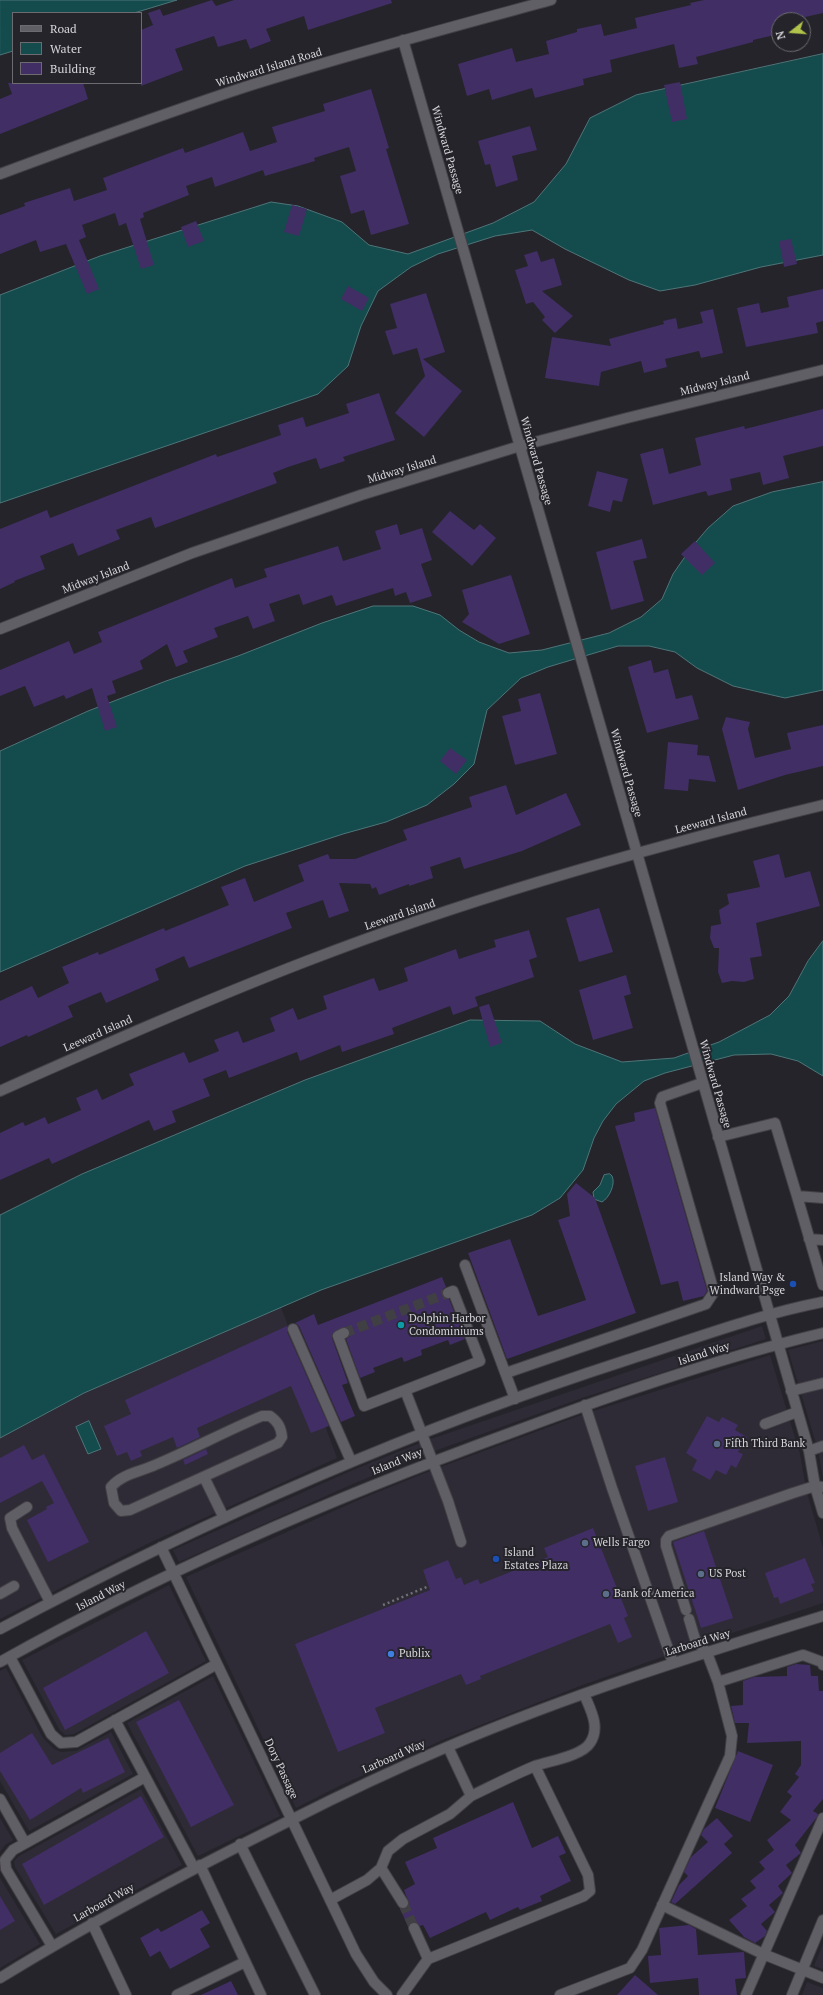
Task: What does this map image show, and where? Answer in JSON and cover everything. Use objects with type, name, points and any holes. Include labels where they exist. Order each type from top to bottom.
[{"type":"street","name":"Windward Island Road","points":[[0,174],[115,132],[245,88],[403,40],[551,0]]},
{"type":"street","name":"Windward Passage","points":[[403,40],[637,853],[691,1046],[809,1451],[819,1487],[823,1513]]},
{"type":"street","name":"Midway Island","points":[[0,629],[192,553],[361,495],[520,446],[823,370]]},
{"type":"street","name":"Leeward Island","points":[[0,1091],[145,1026],[308,960],[472,903],[637,853],[740,825],[823,805]]},
{"type":"street","points":[[506,1373],[706,1304],[714,1292],[660,1103],[662,1097],[702,1084]]},
{"type":"street","points":[[718,1137],[775,1123],[823,1285]]},
{"type":"street","points":[[797,1196],[823,1198]]},
{"type":"street","points":[[809,1239],[823,1240]]},
{"type":"street","points":[[465,1265],[515,1399]]},
{"type":"street","points":[[344,1333],[338,1336],[364,1406],[480,1361],[453,1291],[448,1293]]},
{"type":"street","name":"Island Way","points":[[0,1629],[50,1602],[161,1547],[351,1461],[422,1433],[577,1376],[769,1315],[823,1302]]},
{"type":"street","points":[[293,1329],[351,1461]]},
{"type":"street","name":"Island Way","points":[[0,1662],[174,1573],[359,1490],[432,1461],[585,1405],[777,1344],[823,1333]]},
{"type":"street","points":[[791,1391],[823,1383]]},
{"type":"street","points":[[405,1390],[448,1501],[461,1542]]},
{"type":"street","points":[[585,1405],[609,1481],[674,1663]]},
{"type":"street","points":[[765,1424],[797,1412]]},
{"type":"street","points":[[262,1416],[270,1416],[277,1420],[281,1428],[282,1437],[278,1443],[204,1476],[130,1510],[121,1511],[114,1503],[111,1495],[111,1487],[116,1481],[130,1474],[154,1466],[262,1416]]},
{"type":"street","points":[[809,1451],[823,1446]]},
{"type":"street","points":[[204,1476],[224,1518]]},
{"type":"street","points":[[560,1995],[630,1968],[642,1950],[730,1756],[732,1736],[718,1682],[707,1653],[695,1638],[666,1546],[666,1540],[669,1536],[819,1487]]},
{"type":"street","points":[[27,1507],[10,1518],[12,1528],[50,1602]]},
{"type":"street","name":"Dory Passage","points":[[161,1547],[356,1954],[374,1982],[388,1995]]},
{"type":"street","points":[[0,1594],[14,1586]]},
{"type":"street","name":"Larboard Way","points":[[0,1978],[92,1923],[197,1866],[292,1820],[342,1793],[448,1747],[584,1694],[674,1663],[823,1616]]},
{"type":"street","points":[[718,1682],[803,1655],[822,1662],[823,1665]]},
{"type":"street","points":[[10,1657],[51,1734],[61,1743],[76,1742],[217,1664]]},
{"type":"street","points":[[330,1900],[367,1880],[381,1868],[388,1851],[403,1839],[450,1814],[471,1796],[535,1766],[568,1757],[590,1744],[595,1730],[594,1717],[584,1694]]},
{"type":"street","points":[[116,1720],[145,1777],[197,1866],[261,1995]]},
{"type":"street","points":[[448,1747],[471,1796]]},
{"type":"street","points":[[402,1995],[428,1959],[584,1896],[590,1891],[588,1875],[535,1766]]},
{"type":"street","points":[[52,1946],[6,1869],[5,1860],[13,1850],[145,1777]]},
{"type":"street","points":[[0,1799],[25,1843]]},
{"type":"street","points":[[746,1995],[823,1818]]},
{"type":"street","points":[[240,1844],[315,1995]]},
{"type":"street","points":[[381,1868],[403,1903]]},
{"type":"street","points":[[662,1905],[763,1954],[802,1971],[823,1978]]},
{"type":"street","points":[[792,1995],[823,1920]]},
{"type":"street","points":[[92,1923],[126,1995]]},
{"type":"street","points":[[414,1928],[428,1959]]},
{"type":"street","points":[[178,1995],[245,1962]]},
{"type":"path","points":[[383,1605],[429,1586]]},
{"type":"shaded area","points":[[281,1307],[337,1458],[149,1543],[0,1619],[0,1437],[84,1393]]},
{"type":"shaded area","points":[[762,1326],[766,1339],[582,1398],[429,1453],[355,1483],[179,1562],[173,1550],[353,1470],[425,1441]]},
{"type":"shaded area","points":[[823,1341],[823,1478],[818,1450],[788,1350]]},
{"type":"shaded area","points":[[770,1355],[800,1454],[806,1489],[823,1548],[823,1603],[690,1647],[580,1686],[445,1739],[339,1786],[296,1808],[186,1577],[363,1498],[435,1469],[587,1413]]},
{"type":"shaded area","points":[[169,1585],[206,1661],[74,1734],[65,1735],[59,1729],[22,1660]]},
{"type":"shaded area","points":[[6,1668],[43,1738],[54,1749],[61,1752],[76,1751],[111,1732],[133,1774],[29,1831],[0,1781],[0,1671]]},
{"type":"shaded area","points":[[213,1676],[280,1816],[198,1856],[127,1723]]},
{"type":"shaded area","points":[[141,1789],[182,1865],[56,1934],[15,1867],[14,1861],[19,1856]]},
{"type":"shaded area","points":[[0,1818],[13,1840],[5,1845],[0,1852]]},
{"type":"shaded area","points":[[0,1878],[40,1944],[0,1968]]},
{"type":"shaded area","points":[[823,1944],[823,1969],[814,1966]]},
{"type":"shaded area","points":[[807,1982],[823,1988],[823,1995],[802,1995]]},
{"type":"water","points":[[0,0],[177,0],[137,12],[12,12],[12,51],[0,55]]},
{"type":"water","points":[[823,54],[823,255],[761,267],[695,285],[660,291],[629,280],[565,249],[532,230],[495,236],[438,254],[411,267],[378,291],[361,326],[348,366],[318,394],[0,503],[0,295],[100,256],[271,202],[298,206],[342,222],[369,245],[408,254],[493,223],[534,202],[566,164],[590,118],[636,95]]},
{"type":"water","points":[[823,482],[823,690],[785,698],[733,686],[697,668],[675,652],[649,646],[618,646],[548,667],[521,678],[487,710],[474,764],[454,784],[427,805],[386,822],[343,834],[245,866],[0,972],[0,751],[88,711],[166,681],[238,656],[322,623],[373,606],[413,606],[440,615],[459,630],[479,642],[509,653],[542,650],[609,633],[641,617],[662,599],[673,574],[691,548],[708,528],[733,506],[772,492]]},
{"type":"water","points":[[823,941],[823,1076],[798,1061],[771,1054],[734,1055],[665,1073],[644,1081],[616,1104],[603,1121],[594,1138],[583,1170],[560,1198],[532,1215],[321,1290],[84,1393],[0,1438],[0,1215],[82,1174],[305,1080],[470,1020],[540,1021],[575,1044],[622,1062],[674,1058],[719,1042],[770,1015],[789,996],[808,961]]},
{"type":"water","points":[[610,1174],[613,1179],[613,1183],[609,1194],[602,1202],[594,1199],[593,1192],[600,1185],[604,1175]]},
{"type":"water","points":[[89,1421],[101,1449],[88,1454],[76,1427]]},
{"type":"building","points":[[212,0],[216,6],[234,0],[391,0],[392,3],[308,30],[304,16],[266,29],[271,41],[250,49],[246,39],[218,47],[214,36],[175,49],[183,70],[141,86],[142,30],[153,25],[148,13],[160,9],[163,16]]},
{"type":"building","points":[[704,0],[823,0],[823,13],[811,16],[811,12],[771,12],[771,36],[696,57],[698,64],[679,68],[674,44],[610,60],[612,72],[583,79],[584,85],[535,98],[532,88],[492,100],[489,89],[467,96],[458,64],[512,48],[516,62],[549,54],[546,41],[577,32],[577,29],[601,24],[604,36],[637,28],[635,18],[691,5],[690,3]]},
{"type":"building","points":[[680,82],[687,119],[672,122],[664,85]]},
{"type":"building","points":[[8,83],[83,84],[88,99],[0,134],[0,99],[12,94]]},
{"type":"building","points":[[371,89],[389,148],[386,149],[409,224],[371,235],[364,210],[351,214],[340,176],[356,171],[349,147],[314,158],[315,161],[265,176],[263,170],[215,187],[212,177],[186,186],[189,195],[143,213],[144,217],[140,219],[154,265],[141,269],[126,223],[119,226],[115,213],[82,225],[86,237],[79,240],[99,289],[87,294],[66,244],[40,252],[36,240],[0,254],[0,215],[25,206],[24,203],[70,188],[74,201],[107,190],[103,178],[183,148],[185,153],[243,132],[250,151],[277,142],[272,127],[325,111],[323,104]]},
{"type":"building","points":[[530,126],[537,150],[512,156],[518,180],[496,187],[490,164],[485,165],[478,141]]},
{"type":"building","points":[[292,205],[307,209],[299,236],[284,232]]},
{"type":"building","points":[[196,221],[204,241],[188,247],[181,227]]},
{"type":"building","points":[[791,239],[797,264],[784,267],[779,241]]},
{"type":"building","points":[[537,251],[541,262],[554,258],[562,285],[542,291],[573,316],[555,333],[542,320],[545,317],[533,302],[526,304],[515,270],[528,266],[524,255]]},
{"type":"building","points":[[348,286],[369,298],[362,311],[341,299]]},
{"type":"building","points":[[823,289],[823,321],[816,323],[818,333],[746,347],[737,308],[759,303],[761,313],[789,307],[787,297]]},
{"type":"building","points":[[426,293],[445,352],[423,359],[462,391],[424,437],[395,413],[425,376],[417,348],[393,355],[385,331],[397,328],[390,304]]},
{"type":"building","points":[[713,309],[723,353],[701,358],[699,351],[665,359],[667,367],[644,373],[641,361],[601,372],[599,386],[545,378],[552,337],[611,346],[609,339],[664,324],[663,321],[676,318],[678,329],[703,323],[700,312]]},
{"type":"building","points":[[379,393],[395,440],[343,457],[345,461],[320,469],[316,458],[288,467],[273,473],[277,483],[155,528],[151,517],[116,530],[120,539],[78,556],[73,543],[40,556],[45,569],[14,581],[15,582],[0,589],[0,529],[47,510],[50,518],[216,454],[217,457],[281,435],[278,425],[303,417],[306,427],[349,413],[346,404]]},
{"type":"building","points":[[823,409],[823,446],[783,456],[789,478],[763,485],[760,472],[730,479],[732,490],[708,496],[706,491],[653,505],[640,454],[663,448],[669,474],[701,465],[695,438],[744,426],[745,429]]},
{"type":"building","points":[[597,471],[628,479],[622,502],[613,500],[610,512],[588,506]]},
{"type":"building","points":[[450,511],[474,530],[480,524],[496,538],[472,566],[432,532]]},
{"type":"building","points":[[397,524],[400,535],[422,528],[432,560],[421,564],[432,596],[410,603],[406,592],[395,596],[393,588],[336,606],[332,595],[303,605],[299,594],[269,604],[275,621],[253,629],[248,616],[214,628],[218,637],[183,651],[188,662],[176,667],[167,644],[140,661],[143,669],[112,681],[116,693],[107,696],[117,727],[105,731],[92,688],[66,699],[64,695],[34,707],[25,686],[0,696],[0,670],[69,641],[74,654],[102,642],[98,632],[232,578],[235,588],[267,577],[264,569],[338,546],[343,561],[381,549],[375,531]]},
{"type":"building","points":[[642,539],[647,558],[633,561],[644,601],[611,610],[596,552]]},
{"type":"building","points":[[695,541],[715,563],[702,575],[681,554]]},
{"type":"building","points":[[511,575],[530,634],[499,644],[462,622],[469,614],[462,590]]},
{"type":"building","points":[[651,660],[654,673],[668,669],[676,699],[692,695],[699,719],[647,733],[628,667]]},
{"type":"building","points":[[540,693],[557,754],[515,765],[502,716],[521,711],[518,699]]},
{"type":"building","points":[[726,717],[750,722],[748,729],[755,758],[791,749],[787,733],[823,725],[823,766],[785,775],[738,790],[722,729]]},
{"type":"building","points":[[668,742],[698,745],[697,755],[709,756],[716,782],[689,779],[688,791],[664,789]]},
{"type":"building","points":[[450,748],[467,760],[456,774],[440,761]]},
{"type":"building","points":[[506,785],[516,815],[566,793],[581,825],[522,851],[464,869],[460,857],[430,867],[433,878],[409,886],[409,884],[379,895],[376,887],[372,889],[370,884],[339,883],[349,911],[329,918],[323,900],[286,913],[292,928],[189,968],[184,956],[155,969],[159,980],[106,1003],[101,992],[68,1006],[73,1017],[28,1037],[27,1035],[0,1047],[0,1001],[32,986],[38,998],[69,983],[62,967],[98,952],[99,955],[164,928],[165,931],[229,905],[221,887],[245,878],[254,902],[304,881],[298,865],[328,854],[330,859],[355,859],[407,840],[403,830],[472,807],[469,797]]},
{"type":"building","points":[[779,854],[785,878],[810,871],[820,906],[756,923],[762,956],[750,958],[754,979],[744,982],[732,981],[722,983],[718,972],[719,948],[714,948],[710,938],[711,926],[721,924],[719,910],[729,904],[727,894],[760,887],[753,861]]},
{"type":"building","points":[[599,908],[613,952],[579,962],[566,918]]},
{"type":"building","points":[[529,930],[537,957],[529,960],[534,977],[475,997],[478,1006],[453,1015],[450,1006],[392,1028],[394,1034],[342,1052],[340,1045],[300,1061],[297,1052],[229,1078],[226,1070],[203,1079],[210,1096],[172,1111],[176,1122],[154,1131],[149,1120],[52,1164],[49,1158],[0,1180],[0,1133],[23,1122],[25,1126],[45,1117],[48,1124],[81,1110],[76,1098],[97,1089],[102,1100],[134,1085],[129,1074],[184,1052],[189,1063],[219,1051],[214,1040],[238,1031],[243,1043],[275,1031],[270,1018],[293,1008],[298,1020],[327,1009],[323,996],[374,978],[379,991],[408,981],[404,968],[456,949],[459,959],[496,947],[494,940]]},
{"type":"building","points":[[626,975],[631,994],[624,996],[633,1028],[593,1040],[579,990]]},
{"type":"building","points":[[489,1004],[502,1043],[490,1047],[479,1007]]},
{"type":"building","points":[[655,1108],[707,1291],[704,1296],[683,1301],[678,1281],[661,1285],[615,1126],[635,1121],[634,1113]]},
{"type":"building","points":[[576,1183],[595,1198],[636,1313],[507,1359],[468,1253],[510,1239],[538,1316],[586,1300],[558,1220],[570,1216],[567,1194]]},
{"type":"building","name":"Dolphin Harbor Condominiums","points":[[442,1277],[446,1287],[443,1289],[442,1295],[444,1298],[449,1299],[465,1339],[450,1345],[448,1340],[421,1350],[422,1355],[404,1362],[402,1357],[373,1368],[375,1372],[360,1378],[346,1339],[350,1336],[350,1330],[344,1327],[333,1333],[332,1338],[348,1383],[342,1385],[355,1416],[341,1422],[299,1326],[295,1323],[314,1314],[318,1325]]},
{"type":"building","points":[[287,1326],[287,1332],[329,1426],[311,1433],[291,1386],[197,1428],[200,1437],[177,1448],[173,1437],[140,1451],[142,1456],[131,1461],[127,1452],[117,1456],[104,1426],[131,1414],[125,1400]]},
{"type":"building","name":"Fifth Third Bank","points":[[707,1416],[719,1422],[722,1417],[738,1425],[735,1430],[747,1437],[738,1452],[743,1454],[736,1468],[731,1465],[726,1475],[716,1470],[710,1480],[692,1470],[697,1460],[686,1453]]},
{"type":"building","points":[[24,1445],[32,1460],[44,1454],[89,1542],[48,1562],[27,1520],[47,1509],[46,1507],[54,1503],[42,1481],[0,1503],[0,1458]]},
{"type":"building","points":[[206,1449],[208,1454],[185,1465],[183,1460]]},
{"type":"building","points":[[665,1457],[678,1502],[648,1511],[635,1466]]},
{"type":"building","points":[[593,1528],[628,1616],[624,1618],[632,1637],[618,1643],[610,1624],[480,1676],[481,1679],[466,1685],[461,1674],[375,1708],[385,1733],[338,1752],[295,1644],[430,1590],[423,1570],[448,1560],[456,1579],[461,1577],[464,1585],[478,1579],[480,1584],[548,1557],[544,1548]]},
{"type":"building","name":"US Post","points":[[704,1531],[733,1618],[701,1628],[673,1542]]},
{"type":"building","points":[[805,1558],[815,1583],[811,1584],[814,1591],[780,1604],[778,1597],[774,1598],[765,1573]]},
{"type":"building","points":[[146,1631],[169,1673],[65,1730],[43,1688]]},
{"type":"building","points":[[796,1664],[810,1665],[811,1676],[818,1676],[819,1691],[823,1691],[823,1799],[813,1811],[818,1814],[817,1817],[795,1845],[801,1853],[786,1865],[792,1873],[778,1886],[783,1893],[769,1905],[775,1912],[761,1924],[767,1931],[765,1936],[755,1943],[744,1937],[729,1920],[747,1906],[741,1899],[756,1888],[750,1881],[765,1869],[759,1862],[774,1850],[767,1840],[791,1820],[780,1812],[792,1796],[787,1792],[799,1777],[795,1774],[801,1765],[801,1741],[747,1743],[749,1723],[735,1723],[731,1706],[743,1705],[743,1681],[754,1677],[787,1676],[787,1667]]},
{"type":"building","points":[[179,1700],[234,1805],[191,1827],[136,1722]]},
{"type":"building","points":[[32,1733],[52,1765],[108,1738],[125,1772],[83,1793],[81,1788],[30,1820],[0,1771],[0,1753]]},
{"type":"building","points":[[738,1751],[773,1765],[750,1822],[715,1808]]},
{"type":"building","points":[[141,1796],[164,1837],[44,1905],[22,1864]]},
{"type":"building","points":[[513,1802],[532,1848],[558,1836],[566,1853],[559,1856],[571,1881],[540,1896],[542,1901],[520,1910],[518,1907],[490,1920],[486,1912],[430,1938],[423,1925],[420,1926],[414,1922],[408,1926],[400,1909],[406,1909],[409,1903],[404,1890],[415,1884],[405,1862],[437,1848],[433,1838]]},
{"type":"building","points":[[717,1818],[733,1836],[724,1844],[732,1853],[675,1904],[671,1902],[679,1885],[688,1876],[684,1872],[691,1857],[708,1842],[701,1835],[704,1829]]},
{"type":"building","points":[[0,1896],[15,1921],[0,1930]]},
{"type":"building","points":[[202,1910],[210,1923],[200,1929],[210,1947],[170,1969],[160,1951],[150,1957],[140,1938],[158,1928],[161,1932]]},
{"type":"building","points":[[689,1925],[696,1929],[698,1955],[744,1952],[746,1978],[735,1979],[737,1995],[699,1995],[698,1978],[650,1983],[648,1956],[661,1955],[659,1928]]},
{"type":"building","points":[[635,1975],[658,1995],[617,1995]]},
{"type":"building","points":[[231,1981],[238,1995],[201,1995]]},
{"type":"tunnel","points":[[344,1333],[448,1293]]},
{"type":"tunnel","points":[[403,1903],[414,1928]]},
{"type":"place","name":"Island Way & Windward Psge","points":[[793,1284]]},
{"type":"place","name":"Dolphin Harbor Condominiums","points":[[401,1325]]},
{"type":"place","name":"Fifth Third Bank","points":[[717,1444]]},
{"type":"place","name":"Wells Fargo","points":[[585,1543]]},
{"type":"place","name":"Island Estates Plaza","points":[[496,1559]]},
{"type":"place","name":"US Post","points":[[701,1574]]},
{"type":"place","name":"Bank of America","points":[[606,1594]]},
{"type":"place","name":"Publix","points":[[391,1654]]}]
